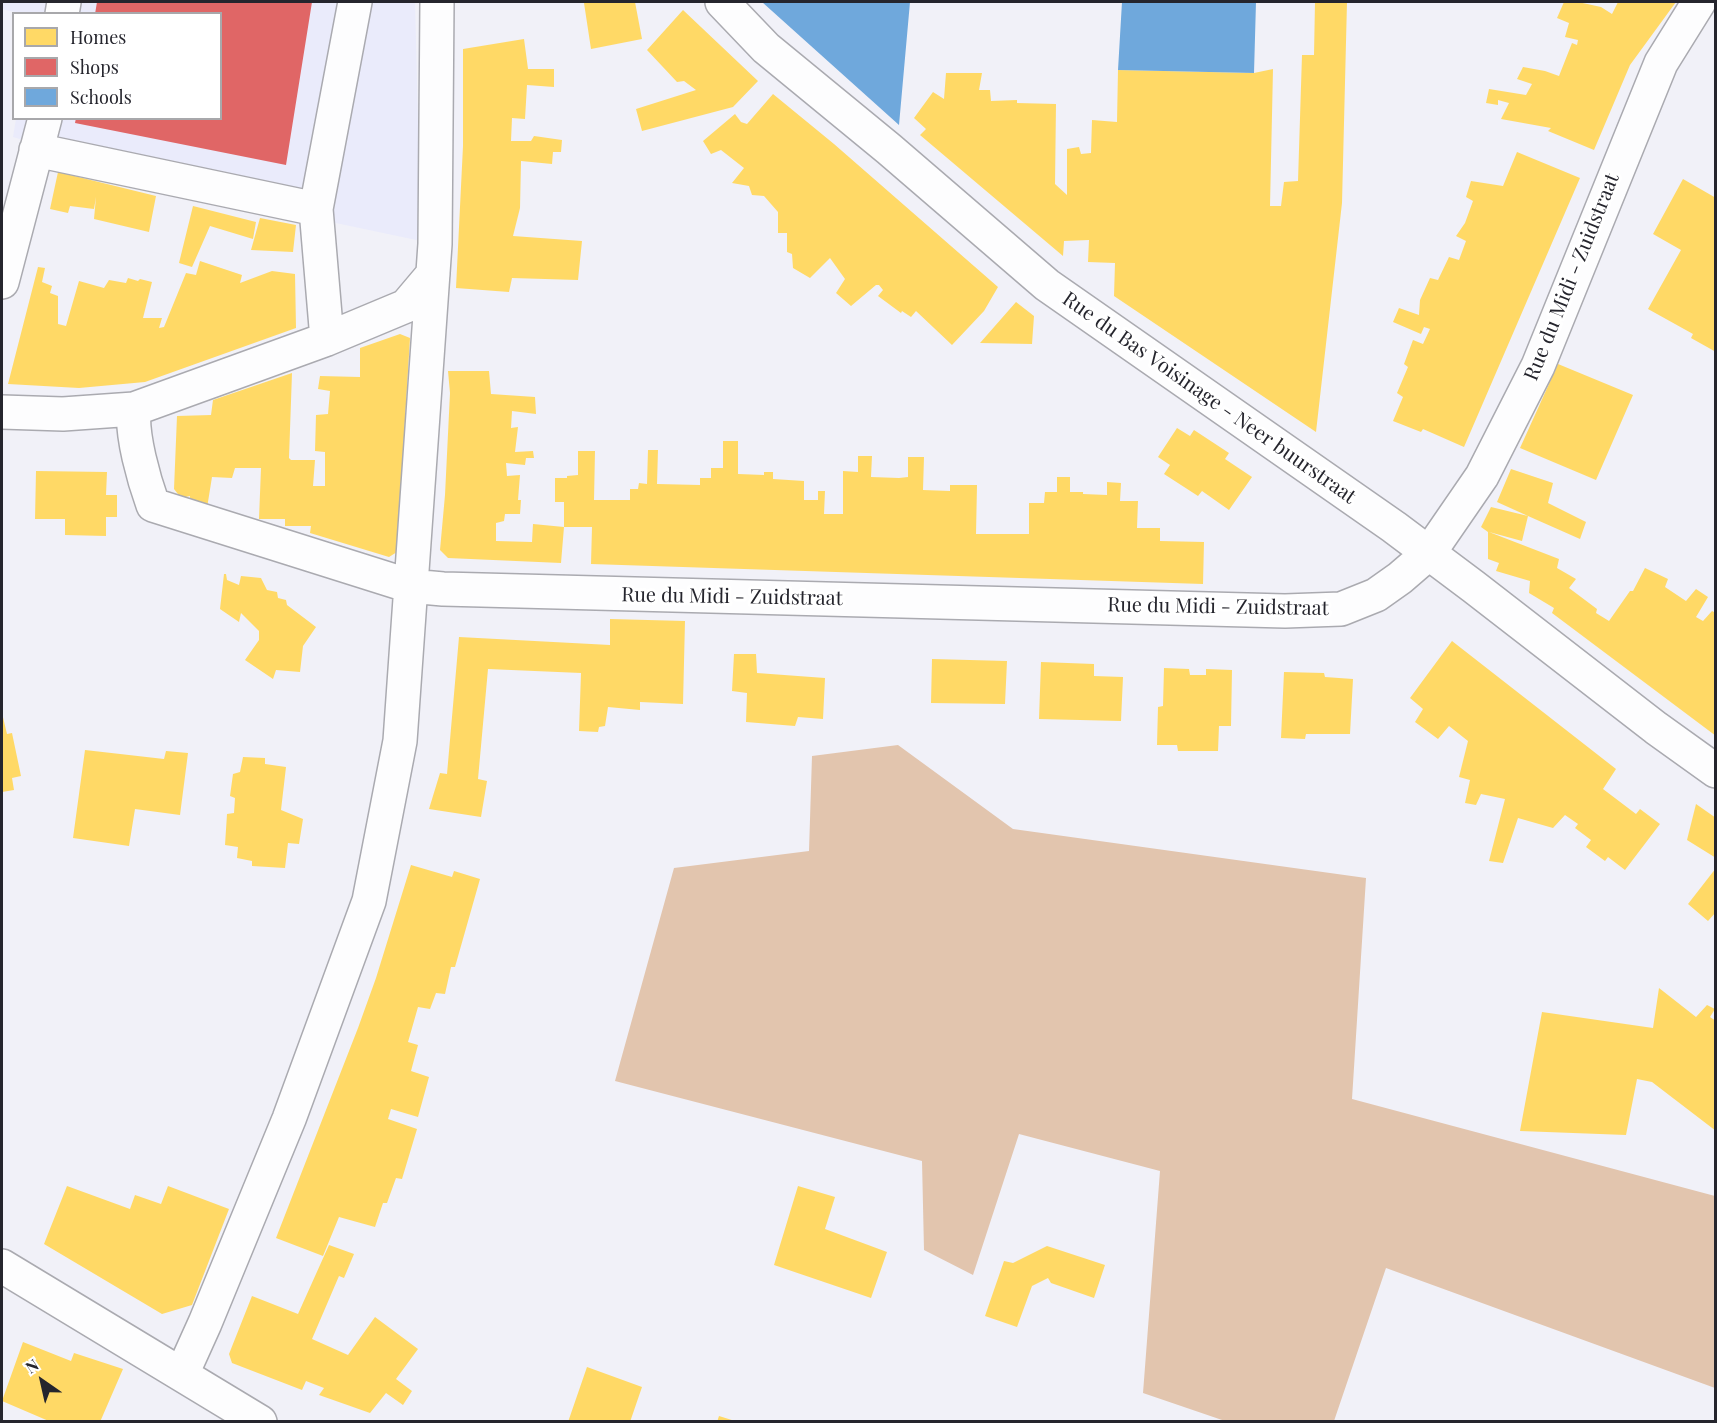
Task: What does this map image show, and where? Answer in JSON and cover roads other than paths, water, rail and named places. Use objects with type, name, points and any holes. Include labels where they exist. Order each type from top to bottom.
[{"type":"street","points":[[327,339],[316,209],[355,2]]},
{"type":"street","points":[[182,1374],[289,1119],[369,901],[400,741],[433,274],[437,2]]},
{"type":"street","name":"Rue du Bas Voisinage - Neer buurstraat","points":[[722,2],[766,48],[889,149],[1047,285],[1286,450],[1429,553],[1656,728],[1716,771]]},
{"type":"street","name":"Rue du Midi - Zuidstraat","points":[[134,410],[132,425],[145,483],[153,506],[410,586],[443,589],[1285,611],[1341,609],[1376,595],[1429,553],[1482,476],[1538,366],[1661,63],[1700,2]]},
{"type":"street","points":[[2,282],[44,120]]},
{"type":"street","points":[[36,150],[316,209]]},
{"type":"street","points":[[2,412],[63,414],[134,410],[327,339],[406,306],[433,274]]},
{"type":"street","points":[[2,1266],[261,1422]]}]
